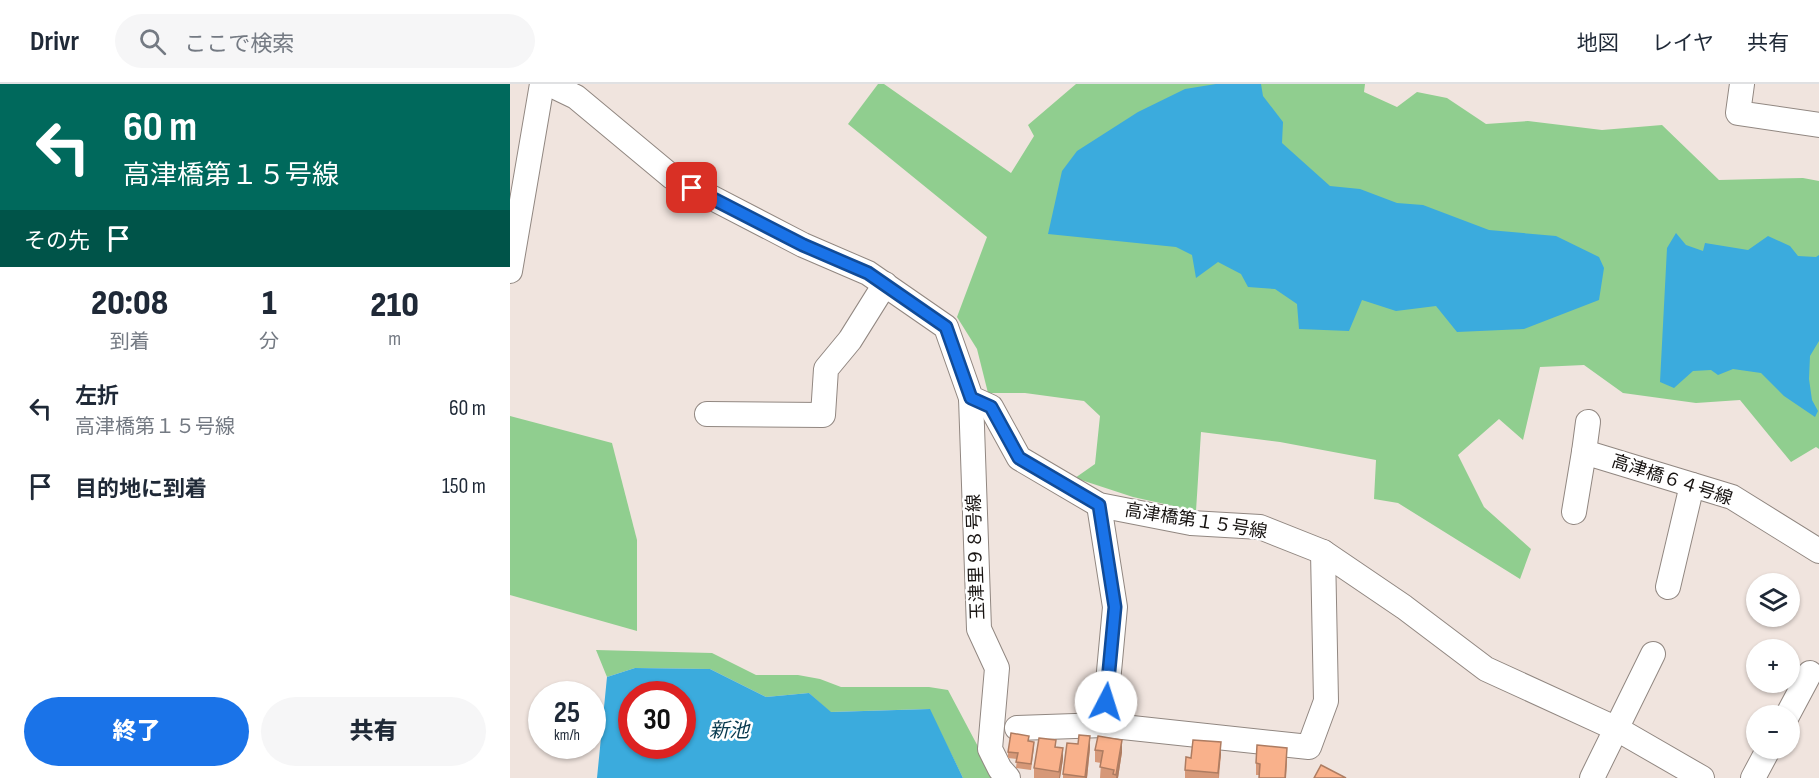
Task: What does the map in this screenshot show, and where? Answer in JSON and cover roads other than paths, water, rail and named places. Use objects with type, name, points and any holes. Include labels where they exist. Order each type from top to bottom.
[{"type":"street","points":[[510,272],[542,84]]},
{"type":"street","points":[[549,84],[576,97],[672,177],[803,245],[868,273],[946,327],[971,398]]},
{"type":"street","points":[[1742,84],[1738,113],[1819,125]]},
{"type":"street","points":[[707,414],[823,415],[826,369],[850,340],[885,284]]},
{"type":"street","name":"高津橋第１５号線","points":[[971,398],[991,407],[1019,458],[1099,505],[1191,523],[1260,527],[1323,552],[1404,607],[1486,669],[1617,729],[1702,778]]},
{"type":"street","name":"玉津里９８号線","points":[[971,398],[979,629],[997,668],[990,748],[1000,769],[1008,778]]},
{"type":"street","points":[[1574,512],[1588,422]]},
{"type":"street","name":"高津橋６４号線","points":[[1584,452],[1732,497],[1819,551]]},
{"type":"street","points":[[1668,586],[1692,485]]},
{"type":"street","points":[[1099,505],[1115,607],[1104,726]]},
{"type":"street","points":[[1017,728],[1104,726],[1309,747],[1326,701],[1323,552]]},
{"type":"street","points":[[1592,778],[1653,654]]},
{"type":"street","points":[[1793,705],[1810,673]]},
{"type":"street","points":[[1753,778],[1763,759]]},
{"type":"water","points":[[1216,84],[1261,84],[1263,96],[1283,122],[1282,143],[1330,186],[1360,189],[1397,203],[1423,205],[1489,230],[1556,236],[1599,257],[1604,268],[1599,300],[1524,329],[1457,332],[1436,306],[1396,311],[1362,300],[1349,331],[1299,329],[1297,304],[1275,289],[1248,287],[1241,274],[1218,262],[1196,278],[1192,255],[1176,247],[1048,234],[1062,171],[1077,151],[1138,112],[1185,89]]},
{"type":"water","points":[[1676,233],[1686,245],[1703,251],[1705,243],[1748,250],[1768,236],[1790,246],[1798,256],[1816,257],[1819,255],[1819,341],[1810,356],[1809,379],[1812,400],[1818,411],[1815,417],[1784,396],[1761,373],[1733,369],[1718,375],[1711,370],[1693,371],[1674,388],[1660,382],[1667,248]]},
{"type":"water","name":"新池","points":[[635,668],[710,669],[766,697],[809,693],[831,712],[930,709],[963,778],[597,778],[599,759],[606,759],[607,677]]}]
